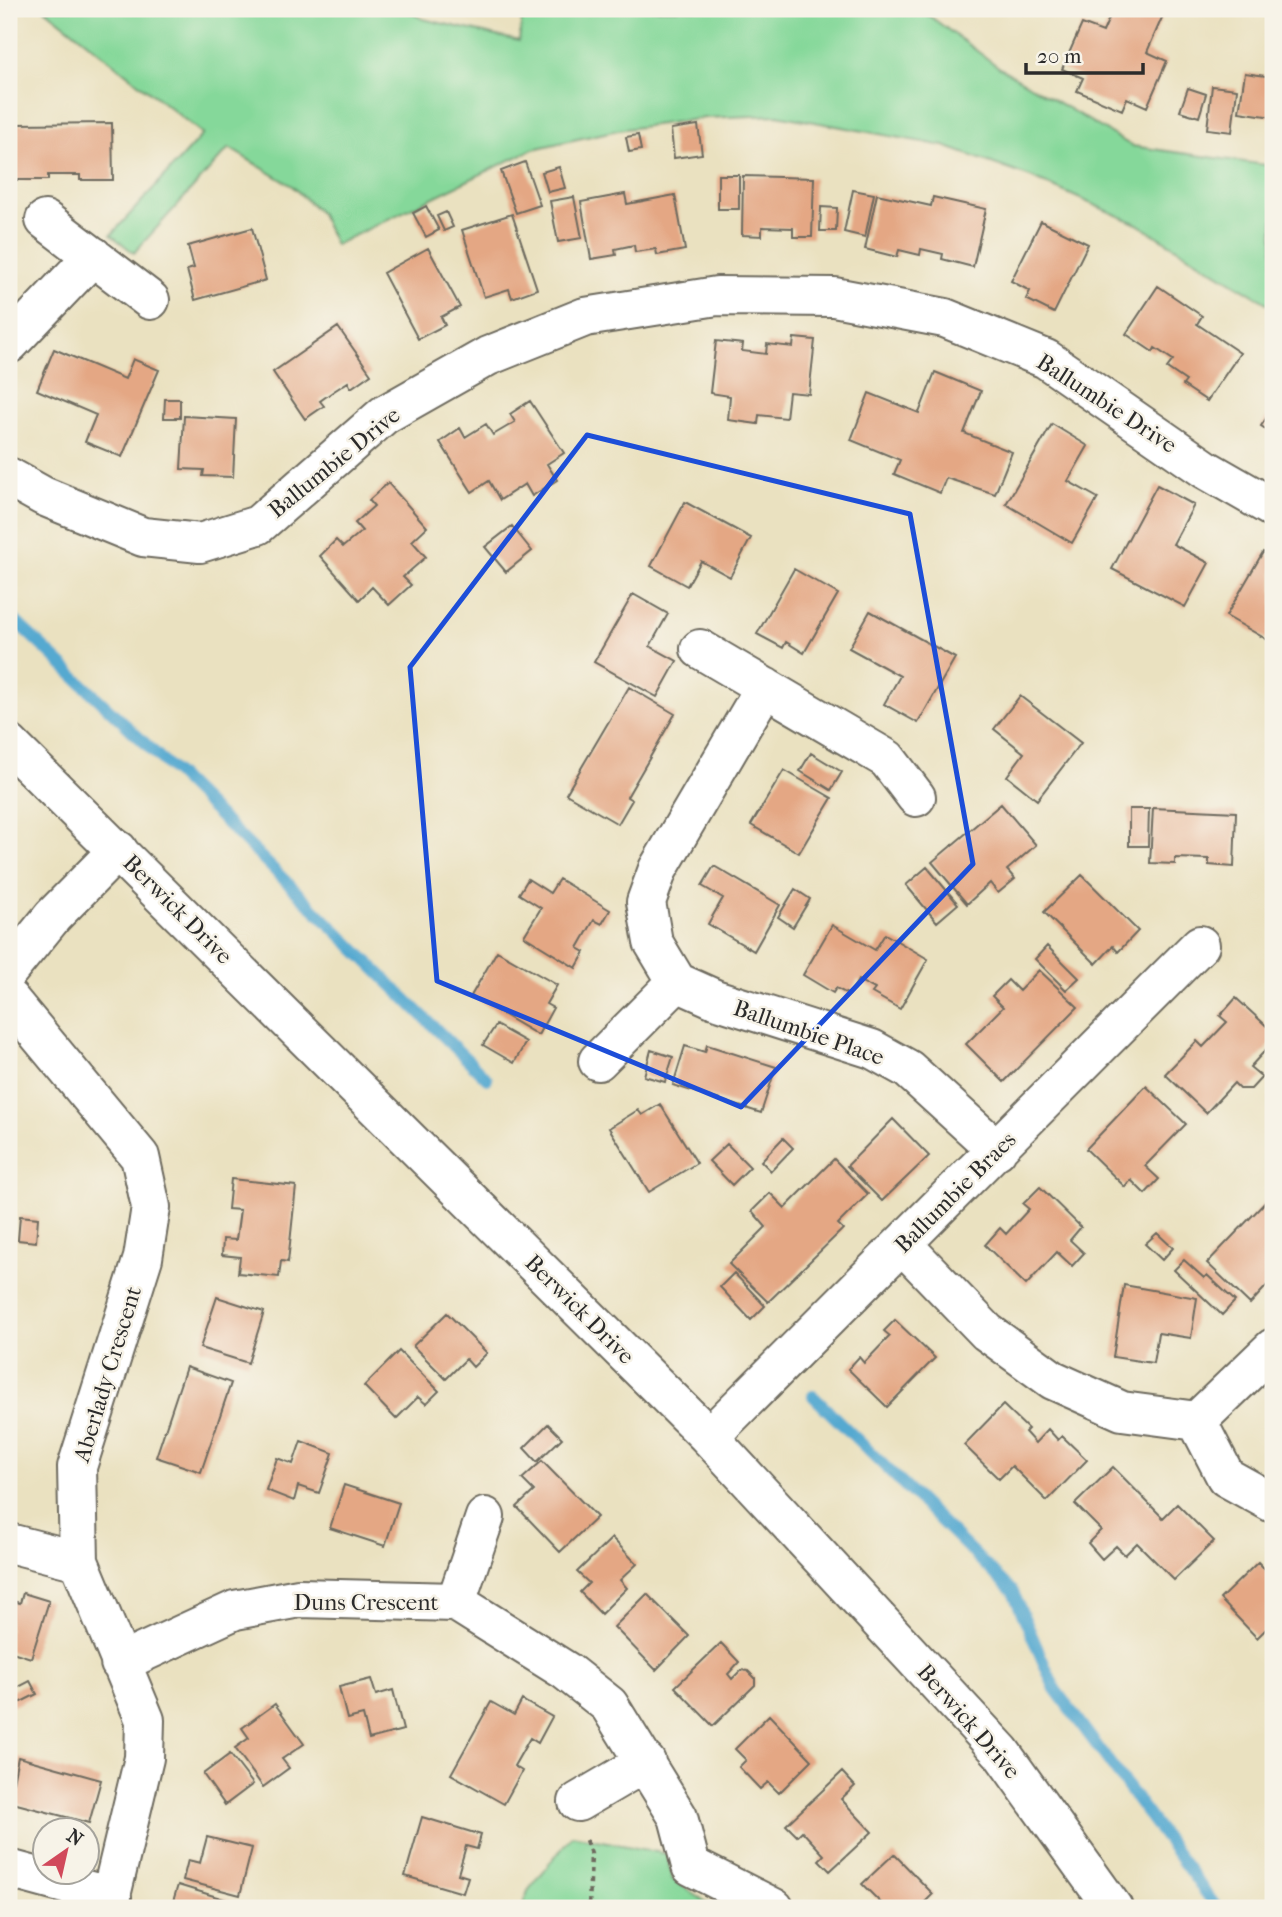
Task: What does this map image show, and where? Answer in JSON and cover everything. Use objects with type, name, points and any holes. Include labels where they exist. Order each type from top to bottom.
[{"type":"street","points":[[45,219],[150,300]]},
{"type":"street","points":[[9,344],[93,256]]},
{"type":"street","name":"Ballumbie Drive","points":[[9,477],[43,496],[143,537],[200,543],[258,525],[384,415],[488,356],[585,317],[717,296],[835,297],[945,318],[1046,359],[1205,469],[1273,508]]},
{"type":"street","points":[[700,649],[887,759],[916,797]]},
{"type":"street","points":[[598,1061],[677,982],[653,942],[646,902],[658,869],[765,687]]},
{"type":"street","name":"Berwick Drive","points":[[9,744],[709,1437],[1001,1752],[1114,1908]]},
{"type":"street","points":[[9,970],[54,916],[118,850]]},
{"type":"street","name":"Ballumbie Braes","points":[[709,1437],[1200,945]]},
{"type":"street","name":"Ballumbie Place","points":[[677,982],[715,999],[872,1049],[908,1069],[997,1150]]},
{"type":"street","name":"Aberlady Crescent","points":[[9,999],[140,1157],[151,1207],[143,1258],[77,1467],[79,1561],[145,1720],[144,1758],[110,1903]]},
{"type":"street","points":[[903,1245],[987,1332],[1052,1380],[1122,1411],[1197,1421]]},
{"type":"street","points":[[1197,1421],[1273,1348]]},
{"type":"street","points":[[1197,1421],[1226,1477],[1273,1503]]},
{"type":"street","name":"Duns Crescent","points":[[456,1602],[485,1517]]},
{"type":"street","points":[[9,1543],[79,1561]]},
{"type":"street","name":"Duns Crescent","points":[[120,1663],[235,1610],[299,1598],[456,1602],[566,1671],[609,1705],[678,1817],[691,1866],[774,1908]]},
{"type":"street","points":[[580,1817],[646,1762]]},
{"type":"street","points":[[9,1869],[110,1903]]},
{"type":"path","points":[[580,1817],[591,1854],[589,1908]]},
{"type":"highlighted area","points":[[587,435],[910,514],[973,864],[741,1107],[437,981],[410,667]]},
{"type":"green space","points":[[45,9],[404,9],[423,19],[519,41],[523,9],[920,9],[1000,68],[1132,146],[1273,166],[1273,307],[1137,224],[1033,178],[944,146],[777,115],[705,118],[618,130],[533,149],[335,245],[320,213],[292,186],[229,148],[134,253],[111,235],[203,134]]},
{"type":"green space","points":[[572,1835],[667,1854],[672,1879],[712,1906],[522,1908],[528,1891]]},
{"type":"building","points":[[1113,9],[1154,9],[1164,13],[1147,52],[1167,61],[1147,107],[1127,98],[1122,110],[1077,91],[1083,78],[1062,69],[1082,24],[1103,32]]},
{"type":"building","points":[[1245,73],[1273,77],[1273,117],[1239,112]]},
{"type":"building","points":[[1212,86],[1237,89],[1232,132],[1207,129]]},
{"type":"building","points":[[1188,88],[1206,94],[1199,117],[1180,111]]},
{"type":"building","points":[[112,123],[113,180],[80,180],[80,175],[48,175],[48,180],[14,180],[14,124]]},
{"type":"building","points":[[698,125],[702,154],[674,158],[671,129]]},
{"type":"building","points":[[638,135],[641,150],[629,152],[626,137]]},
{"type":"building","points":[[525,162],[540,205],[516,213],[501,171]]},
{"type":"building","points":[[559,167],[565,188],[548,192],[542,172]]},
{"type":"building","points":[[718,175],[739,175],[739,209],[718,209]]},
{"type":"building","points":[[743,176],[814,178],[812,237],[793,237],[793,228],[762,227],[762,236],[742,235]]},
{"type":"building","points":[[853,190],[874,194],[865,237],[844,232]]},
{"type":"building","points":[[625,194],[627,204],[675,195],[685,250],[657,255],[656,249],[635,252],[634,245],[615,249],[616,255],[591,259],[581,202]]},
{"type":"building","points":[[877,194],[931,206],[933,197],[986,209],[973,267],[942,259],[943,254],[921,249],[920,255],[899,250],[897,257],[865,249]]},
{"type":"building","points":[[574,197],[582,238],[558,242],[550,201]]},
{"type":"building","points":[[426,206],[439,230],[426,237],[413,213]]},
{"type":"building","points":[[821,207],[837,208],[836,231],[820,231]]},
{"type":"building","points":[[446,212],[453,227],[444,231],[437,216]]},
{"type":"building","points":[[512,214],[537,289],[512,298],[509,289],[484,297],[462,230]]},
{"type":"building","points":[[1041,221],[1088,244],[1054,313],[1026,299],[1030,291],[1011,281]]},
{"type":"building","points":[[252,228],[266,280],[195,300],[187,270],[194,268],[188,246]]},
{"type":"building","points":[[428,248],[460,307],[441,317],[445,325],[418,339],[383,273]]},
{"type":"building","points":[[1158,286],[1202,316],[1197,324],[1240,353],[1207,401],[1183,385],[1186,381],[1167,368],[1173,360],[1155,348],[1153,352],[1126,334]]},
{"type":"building","points":[[338,327],[371,374],[351,388],[348,382],[334,391],[320,401],[324,406],[305,419],[273,372]]},
{"type":"building","points":[[794,338],[815,340],[809,394],[789,392],[786,418],[759,415],[758,424],[728,420],[730,396],[710,393],[716,341],[743,344],[742,351],[766,354],[767,344],[793,347]]},
{"type":"building","points":[[54,349],[125,379],[133,359],[159,370],[122,457],[85,442],[96,415],[37,390]]},
{"type":"building","points":[[935,372],[981,391],[964,433],[1012,452],[995,494],[946,478],[940,493],[894,474],[900,460],[851,440],[869,393],[919,413]]},
{"type":"building","points":[[165,399],[180,399],[180,418],[164,418]]},
{"type":"building","points":[[530,401],[564,453],[547,464],[557,480],[532,496],[525,484],[500,500],[489,481],[472,492],[440,442],[460,428],[465,437],[486,424],[493,435],[515,422],[510,414]]},
{"type":"building","points":[[1273,408],[1273,434],[1261,426]]},
{"type":"building","points":[[184,416],[236,419],[233,477],[203,476],[204,470],[181,469]]},
{"type":"building","points":[[1052,424],[1088,446],[1068,481],[1098,498],[1072,543],[1006,504]]},
{"type":"building","points":[[388,483],[427,527],[412,541],[426,557],[403,577],[411,585],[389,605],[372,587],[359,600],[320,556],[336,540],[343,547],[362,531],[355,523],[374,506],[369,500]]},
{"type":"building","points":[[1157,485],[1194,505],[1173,544],[1209,563],[1185,607],[1112,569]]},
{"type":"building","points":[[685,502],[751,538],[730,577],[701,561],[687,586],[651,566]]},
{"type":"building","points":[[512,526],[532,551],[506,572],[485,547]]},
{"type":"building","points":[[1263,552],[1273,557],[1273,643],[1226,616]]},
{"type":"building","points":[[794,569],[838,594],[804,653],[786,642],[783,648],[757,634]]},
{"type":"building","points":[[633,594],[668,614],[650,646],[677,661],[657,697],[594,662]]},
{"type":"building","points":[[870,611],[955,658],[918,723],[884,704],[900,676],[849,648]]},
{"type":"building","points":[[629,687],[675,714],[627,797],[632,800],[618,824],[566,794]]},
{"type":"building","points":[[1020,696],[1081,743],[1037,800],[1007,776],[1024,753],[994,729]]},
{"type":"building","points":[[811,753],[842,772],[831,790],[800,771]]},
{"type":"building","points":[[784,770],[832,798],[799,853],[751,825]]},
{"type":"building","points":[[1001,804],[1036,845],[1007,870],[1015,879],[998,893],[990,883],[967,904],[932,862]]},
{"type":"building","points":[[1153,808],[1236,812],[1234,867],[1209,865],[1209,859],[1175,858],[1175,864],[1150,863]]},
{"type":"building","points":[[1129,809],[1149,809],[1148,846],[1129,846]]},
{"type":"building","points":[[714,866],[780,905],[754,951],[708,924],[723,898],[702,886]]},
{"type":"building","points":[[927,867],[958,904],[937,922],[906,885]]},
{"type":"building","points":[[1082,875],[1138,931],[1118,952],[1113,946],[1096,964],[1044,912]]},
{"type":"building","points":[[528,879],[550,893],[559,879],[610,910],[602,924],[594,920],[578,948],[585,952],[576,968],[524,936],[541,908],[519,894]]},
{"type":"building","points":[[795,889],[810,899],[793,927],[778,917]]},
{"type":"building","points":[[832,925],[875,950],[885,934],[928,959],[900,1009],[872,993],[875,989],[858,980],[849,995],[836,988],[833,993],[803,975]]},
{"type":"building","points":[[1047,946],[1079,978],[1066,990],[1035,959]]},
{"type":"building","points":[[497,951],[557,985],[546,1004],[553,1008],[538,1035],[471,996]]},
{"type":"building","points":[[1039,970],[1078,1007],[1004,1082],[966,1044],[1003,1007],[992,996],[1008,980],[1019,991]]},
{"type":"building","points":[[1236,998],[1273,1032],[1273,1042],[1250,1067],[1262,1077],[1251,1089],[1240,1089],[1234,1083],[1206,1113],[1165,1074],[1197,1041],[1203,1047],[1227,1022],[1220,1016]]},
{"type":"building","points":[[496,1025],[526,1042],[514,1063],[483,1045]]},
{"type":"building","points":[[707,1045],[776,1067],[761,1113],[673,1085],[685,1046],[705,1052]]},
{"type":"building","points":[[651,1050],[673,1057],[665,1082],[644,1076]]},
{"type":"building","points":[[1146,1086],[1186,1124],[1145,1166],[1159,1179],[1145,1194],[1131,1180],[1125,1187],[1086,1149]]},
{"type":"building","points":[[660,1104],[697,1163],[649,1192],[609,1128],[638,1110],[642,1115]]},
{"type":"building","points":[[893,1119],[929,1156],[882,1201],[847,1166]]},
{"type":"building","points":[[783,1138],[793,1148],[771,1171],[761,1161]]},
{"type":"building","points":[[727,1144],[750,1167],[732,1185],[709,1161]]},
{"type":"building","points":[[834,1159],[868,1194],[838,1224],[843,1229],[768,1302],[729,1264],[766,1227],[752,1211],[770,1193],[785,1208]]},
{"type":"building","points":[[231,1179],[296,1186],[288,1262],[281,1261],[279,1277],[238,1273],[240,1257],[222,1255],[223,1239],[236,1240],[240,1210],[228,1209]]},
{"type":"building","points":[[1040,1187],[1081,1227],[1070,1240],[1084,1253],[1072,1266],[1057,1252],[1026,1285],[985,1245],[1000,1228],[1006,1234],[1029,1209],[1023,1204]]},
{"type":"building","points":[[1273,1194],[1273,1279],[1250,1304],[1207,1263]]},
{"type":"building","points":[[20,1216],[38,1218],[36,1242],[18,1240]]},
{"type":"building","points":[[1157,1233],[1173,1248],[1162,1260],[1145,1244]]},
{"type":"building","points":[[1184,1260],[1204,1278],[1207,1275],[1235,1301],[1222,1315],[1174,1270]]},
{"type":"building","points":[[734,1273],[765,1306],[751,1320],[720,1287]]},
{"type":"building","points":[[1124,1285],[1197,1298],[1191,1338],[1158,1333],[1153,1363],[1113,1357]]},
{"type":"building","points":[[217,1297],[264,1312],[248,1363],[200,1348]]},
{"type":"building","points":[[447,1313],[487,1353],[473,1367],[466,1359],[446,1379],[413,1346]]},
{"type":"building","points":[[895,1320],[935,1358],[887,1407],[848,1369],[859,1357],[864,1363],[890,1336],[884,1331]]},
{"type":"building","points":[[399,1351],[439,1391],[426,1404],[418,1397],[396,1419],[364,1386]]},
{"type":"building","points":[[186,1367],[231,1383],[201,1472],[156,1457]]},
{"type":"building","points":[[1003,1405],[1028,1429],[1025,1432],[1035,1443],[1048,1429],[1058,1440],[1062,1436],[1087,1460],[1047,1501],[1012,1466],[999,1479],[964,1445]]},
{"type":"building","points":[[548,1424],[562,1438],[537,1462],[524,1448]]},
{"type":"building","points":[[301,1441],[333,1453],[319,1493],[298,1486],[294,1501],[266,1490],[277,1458],[293,1464]]},
{"type":"building","points":[[542,1461],[597,1517],[560,1552],[517,1507],[534,1491],[522,1479]]},
{"type":"building","points":[[1113,1467],[1163,1518],[1177,1504],[1214,1541],[1174,1580],[1137,1543],[1125,1555],[1116,1546],[1102,1559],[1088,1543],[1101,1530],[1075,1504]]},
{"type":"building","points":[[344,1485],[399,1503],[385,1546],[330,1528]]},
{"type":"building","points":[[612,1538],[637,1564],[620,1580],[627,1588],[601,1614],[580,1592],[589,1583],[577,1572]]},
{"type":"building","points":[[1258,1562],[1273,1578],[1273,1629],[1270,1625],[1257,1638],[1220,1599]]},
{"type":"building","points":[[23,1593],[49,1601],[31,1658],[9,1651],[9,1600],[20,1603]]},
{"type":"building","points":[[647,1594],[689,1636],[656,1670],[614,1627]]},
{"type":"building","points":[[721,1643],[739,1662],[728,1674],[732,1679],[741,1670],[748,1671],[755,1678],[755,1685],[713,1726],[675,1687]]},
{"type":"building","points":[[371,1679],[376,1695],[393,1690],[403,1730],[369,1739],[363,1715],[347,1719],[339,1687]]},
{"type":"building","points":[[30,1681],[37,1694],[13,1706],[9,1692]]},
{"type":"building","points":[[522,1700],[552,1717],[538,1743],[530,1738],[514,1766],[522,1771],[504,1804],[451,1774],[491,1702],[514,1715]]},
{"type":"building","points":[[275,1704],[304,1744],[282,1759],[289,1768],[263,1787],[235,1748],[249,1738],[242,1728]]},
{"type":"building","points":[[769,1715],[812,1760],[779,1793],[768,1782],[760,1789],[739,1767],[746,1760],[735,1749]]},
{"type":"building","points":[[230,1754],[253,1784],[225,1805],[203,1774]]},
{"type":"building","points":[[18,1757],[101,1780],[91,1815],[59,1815],[9,1802]]},
{"type":"building","points":[[842,1772],[855,1786],[841,1799],[872,1832],[830,1871],[819,1860],[824,1855],[802,1831],[797,1836],[786,1825]]},
{"type":"building","points":[[422,1817],[481,1835],[477,1849],[466,1846],[458,1874],[468,1877],[463,1893],[405,1876]]},
{"type":"building","points":[[207,1837],[252,1848],[240,1895],[183,1880],[188,1860],[200,1863]]},
{"type":"building","points":[[894,1854],[933,1894],[919,1908],[886,1908],[862,1884]]},
{"type":"building","points":[[178,1885],[240,1904],[239,1908],[171,1908]]},
{"type":"waterway","points":[[9,615],[146,744],[487,1079]]},
{"type":"waterway","points":[[813,1396],[1013,1592],[1055,1689],[1217,1908]]}]
